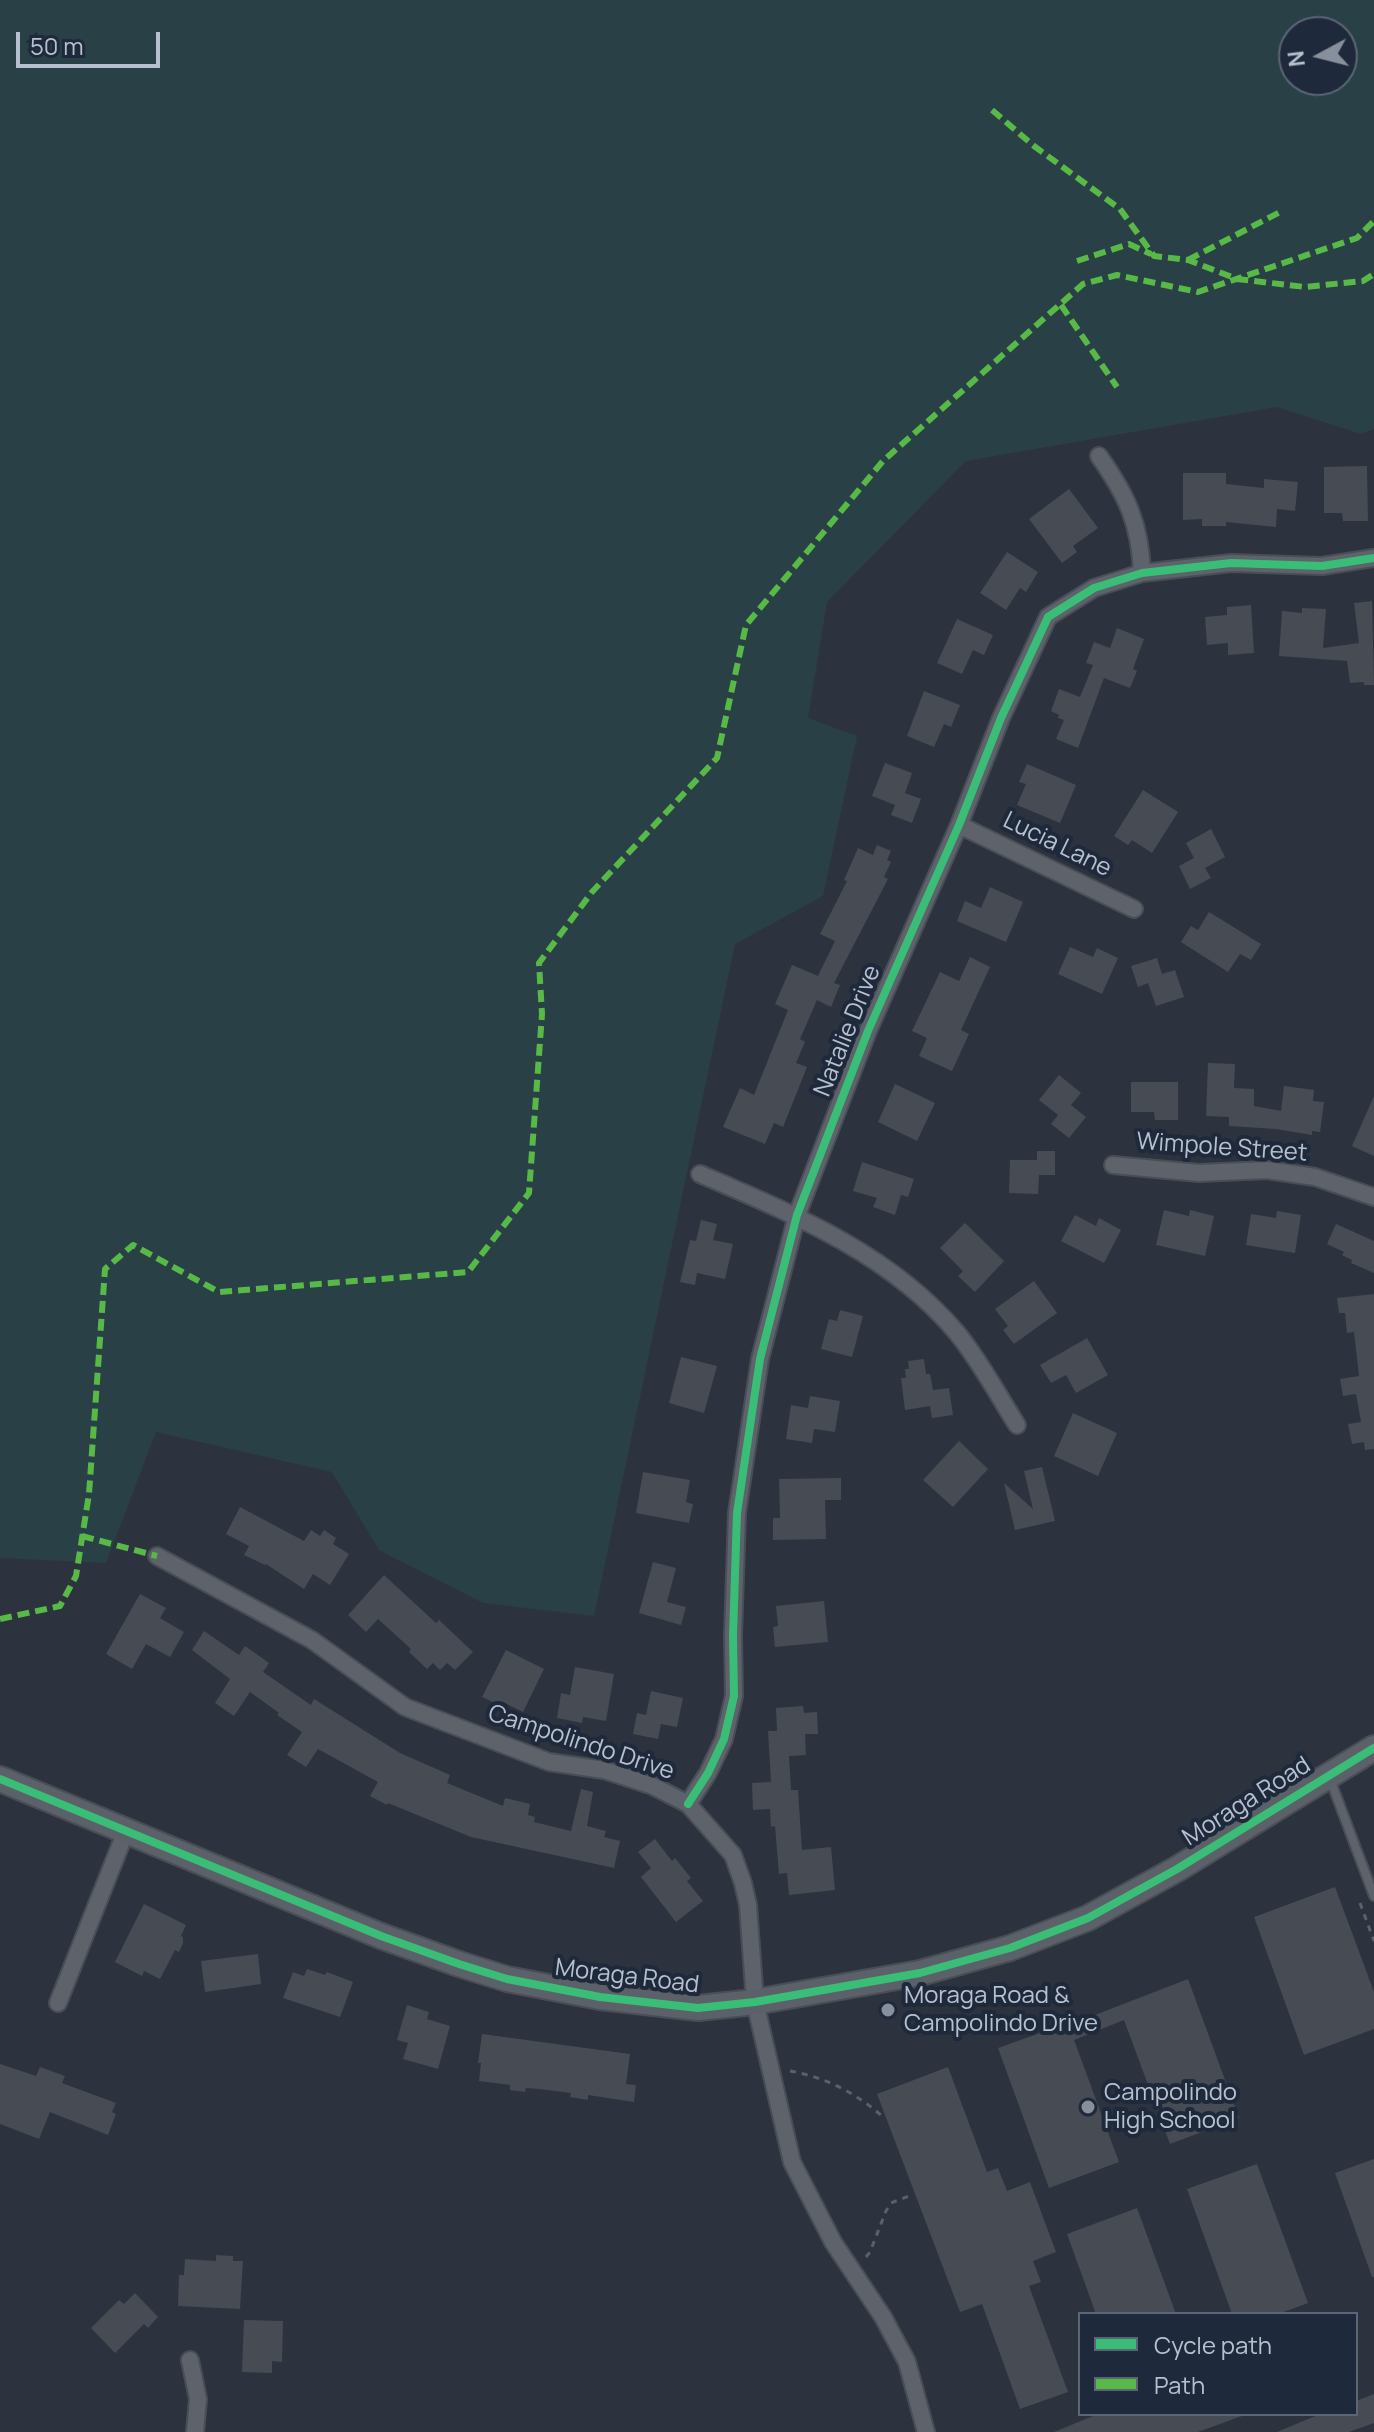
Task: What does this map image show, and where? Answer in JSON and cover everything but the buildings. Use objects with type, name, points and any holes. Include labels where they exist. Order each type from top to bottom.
[{"type":"main road","name":"Moraga Road","points":[[0,1779],[381,1936],[507,1979],[600,1997],[698,2008],[755,2002],[920,1973],[1010,1948],[1088,1918],[1177,1869],[1374,1748]]},
{"type":"street","points":[[1099,456],[1121,487],[1133,513],[1141,541],[1142,573]]},
{"type":"street","name":"Natalie Drive","points":[[688,1804],[708,1773],[724,1739],[734,1696],[737,1513],[760,1359],[797,1215],[868,1031],[959,825],[1001,718],[1048,617],[1094,588],[1142,573],[1231,563],[1322,566],[1374,558]]},
{"type":"street","name":"Lucia Lane","points":[[959,825],[1134,909]]},
{"type":"street","name":"Wimpole Street","points":[[1113,1165],[1199,1173],[1267,1170],[1315,1177],[1374,1197]]},
{"type":"street","points":[[700,1174],[797,1215],[891,1271],[956,1332],[1017,1425]]},
{"type":"street","name":"Campolindo Drive","points":[[157,1556],[312,1640],[405,1707],[549,1762],[604,1770],[653,1786],[688,1804],[733,1855],[748,1905],[755,2002],[792,2162],[833,2242],[883,2317],[907,2362],[926,2432]]},
{"type":"street","points":[[58,2003],[126,1831]]},
{"type":"street","points":[[190,2360],[198,2399],[195,2432]]},
{"type":"lane","points":[[1328,1775],[1374,1896]]},
{"type":"path","points":[[1366,1920],[1374,1921]]},
{"type":"path","points":[[771,2068],[808,2074],[842,2088],[882,2116]]},
{"type":"path","points":[[853,2272],[870,2252],[891,2203],[909,2196]]},
{"type":"green space","points":[[0,0],[1374,0],[1374,429],[1361,434],[1277,407],[966,461],[827,602],[808,718],[857,736],[823,896],[735,944],[594,1616],[483,1603],[379,1550],[332,1472],[156,1432],[106,1563],[0,1558]]},
{"type":"marked path","points":[[992,110],[1034,146],[1120,209],[1154,256],[1188,260],[1237,279],[1305,287],[1363,281],[1374,274]]},
{"type":"marked path","points":[[1188,260],[1280,212]]},
{"type":"marked path","points":[[0,1619],[60,1606],[76,1576],[89,1494],[105,1269],[133,1245],[219,1292],[468,1272],[529,1193],[542,1014],[539,963],[592,892],[717,758],[746,625],[883,461],[1083,284],[1117,275],[1198,292],[1357,238],[1374,221]]},
{"type":"marked path","points":[[1077,261],[1129,244],[1151,254]]},
{"type":"marked path","points":[[1061,305],[1117,387]]},
{"type":"marked path","points":[[82,1536],[157,1556]]},
{"type":"cycle path","points":[[688,1804],[708,1773],[724,1739],[734,1696],[737,1513],[760,1359],[797,1215],[868,1031],[959,825],[1001,718],[1048,617],[1094,588],[1142,573],[1231,563],[1322,566],[1374,558]]},
{"type":"cycle path","points":[[0,1779],[381,1936],[459,1964],[507,1979],[600,1997],[698,2008],[755,2002],[920,1973],[1010,1948],[1088,1918],[1177,1869],[1374,1748]]},
{"type":"place","name":"Moraga Road & Campolindo Drive","points":[[888,2010]]},
{"type":"place","name":"Campolindo High School","points":[[1088,2107]]}]
